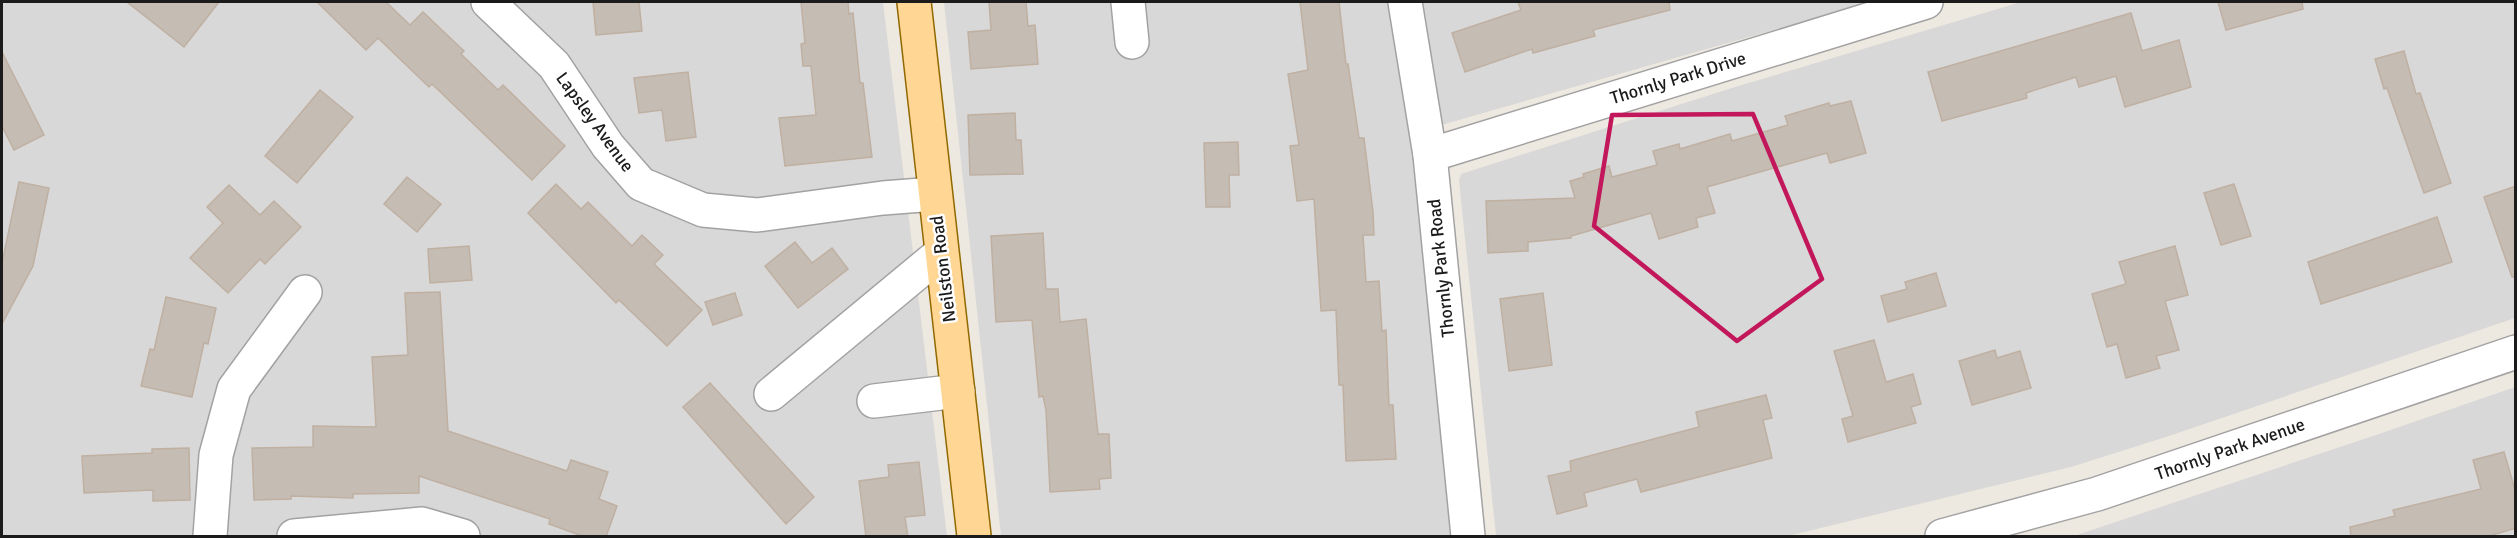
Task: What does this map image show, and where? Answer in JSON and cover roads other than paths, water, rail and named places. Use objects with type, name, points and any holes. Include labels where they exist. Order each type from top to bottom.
[{"type":"main road","name":"Neilston Road","points":[[914,2],[974,537]]},
{"type":"street","name":"Lapsley Avenue","points":[[488,2],[554,64],[608,146],[641,184],[703,210],[757,215],[883,198],[934,194]]},
{"type":"street","points":[[1128,2],[1132,42]]},
{"type":"street","name":"Thornly Park Road","points":[[1405,2],[1430,155],[1468,537]]},
{"type":"street","name":"Thornly Park Drive","points":[[1430,155],[1926,2]]},
{"type":"street","points":[[771,394],[941,253]]},
{"type":"street","points":[[210,537],[216,455],[234,389],[305,292]]},
{"type":"street","name":"Thornly Park Avenue","points":[[1942,537],[2097,494],[2516,352]]},
{"type":"street","points":[[874,401],[958,391]]},
{"type":"street","points":[[294,537],[422,524],[462,537]]}]
